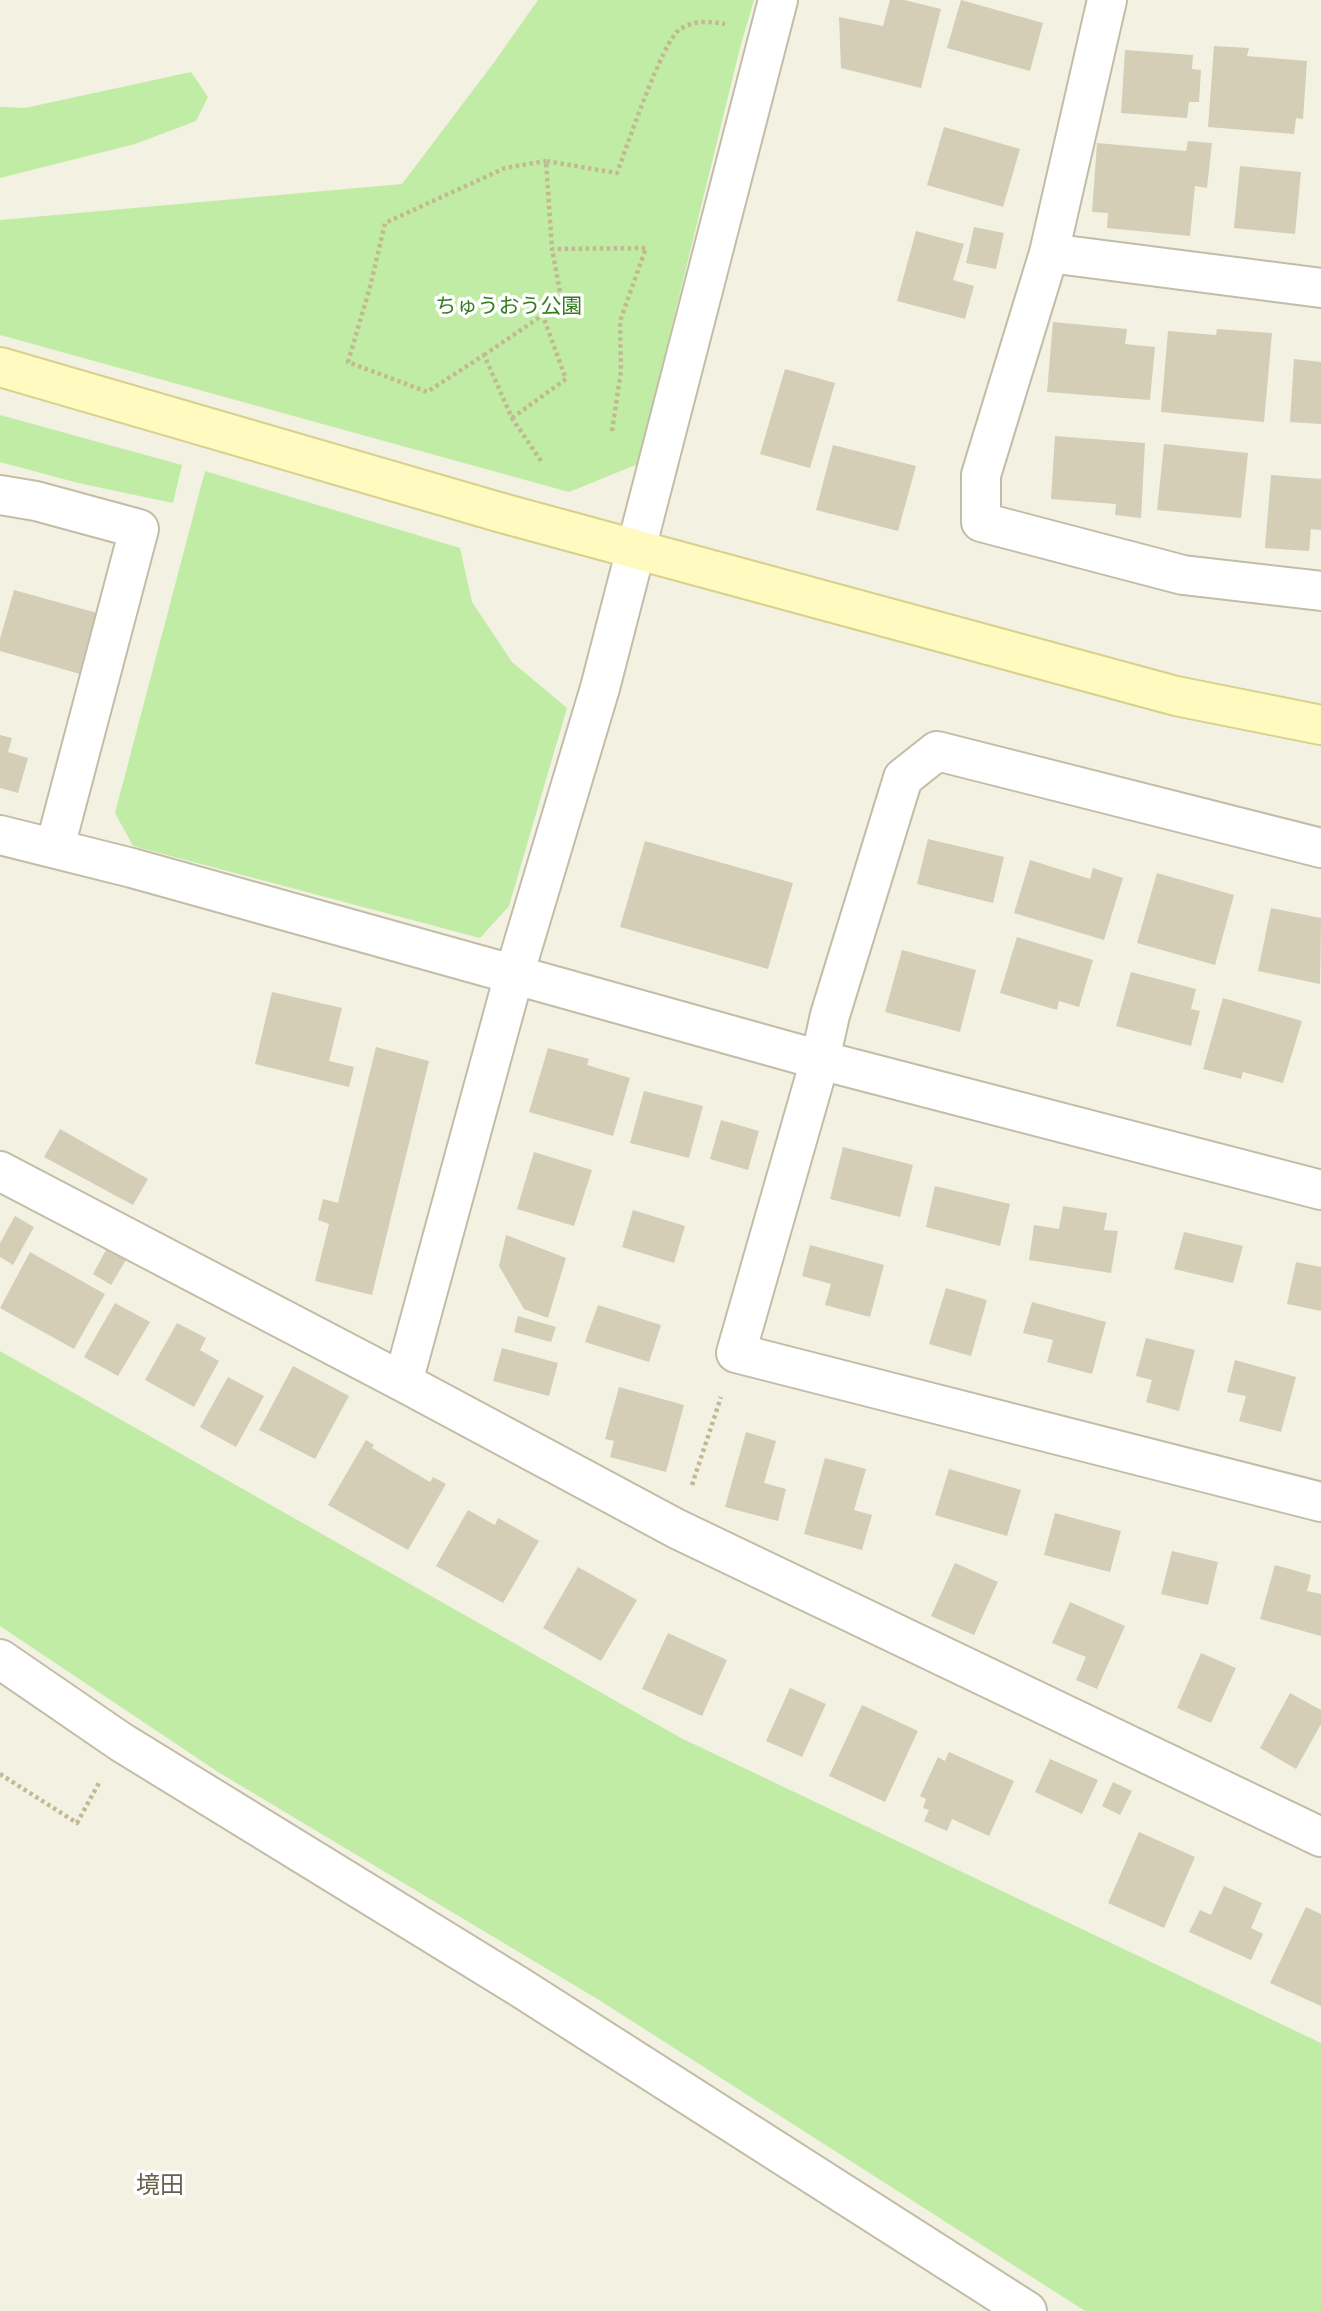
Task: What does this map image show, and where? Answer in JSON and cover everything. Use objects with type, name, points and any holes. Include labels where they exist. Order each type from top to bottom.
[{"type":"street","points":[[1107,0],[1049,253],[981,475],[981,522],[1183,575],[1321,591]]},
{"type":"street","points":[[403,1382],[514,975],[600,688],[773,17]]},
{"type":"street","points":[[1049,253],[1321,288]]},
{"type":"street","points":[[0,367],[502,513],[1176,696],[1321,725]]},
{"type":"street","points":[[0,495],[36,501],[139,529],[55,847]]},
{"type":"street","points":[[1321,848],[937,751],[904,778],[830,1015],[820,1060],[736,1353],[1321,1502]]},
{"type":"street","points":[[0,835],[55,847],[820,1060],[1321,1190]]},
{"type":"street","points":[[0,1171],[403,1382],[677,1530],[1321,1837]]},
{"type":"street","points":[[0,1659],[121,1742],[517,1986],[1027,2311]]},
{"type":"path","points":[[545,161],[552,249],[562,302],[428,392],[348,362],[385,223],[505,168],[545,161],[617,173],[661,59],[677,31],[705,20],[773,17]]},
{"type":"path","points":[[552,249],[646,248],[620,321],[621,371],[612,431]]},
{"type":"path","points":[[512,418],[566,379],[543,316]]},
{"type":"path","points":[[484,355],[512,418],[541,461]]},
{"type":"path","points":[[677,1530],[736,1353]]},
{"type":"path","points":[[0,1774],[77,1823],[121,1742]]},
{"type":"green space","name":"ちゅうおう公園","points":[[538,0],[754,0],[638,464],[569,492],[0,335],[0,220],[402,184]]},
{"type":"green space","points":[[191,72],[208,97],[196,121],[135,144],[0,178],[0,107],[25,108]]},
{"type":"green space","points":[[0,415],[182,465],[173,503],[78,483],[0,462]]},
{"type":"green space","points":[[205,471],[460,548],[472,602],[512,662],[567,708],[509,906],[480,938],[133,846],[115,813]]},
{"type":"green space","points":[[0,1351],[681,1738],[1321,2043],[1321,2311],[1085,2311],[599,2000],[218,1772],[0,1626]]},
{"type":"building","points":[[890,0],[904,0],[941,9],[921,88],[841,68],[839,17],[883,26]]},
{"type":"building","points":[[961,0],[1043,23],[1030,71],[947,48]]},
{"type":"building","points":[[1214,46],[1249,48],[1247,56],[1307,61],[1303,119],[1296,118],[1294,134],[1208,127]]},
{"type":"building","points":[[1125,50],[1193,55],[1192,69],[1201,70],[1199,102],[1189,102],[1187,118],[1121,113]]},
{"type":"building","points":[[944,127],[1020,149],[1003,207],[927,185]]},
{"type":"building","points":[[1188,141],[1212,143],[1207,188],[1195,186],[1190,236],[1107,228],[1108,213],[1092,212],[1097,143],[1186,151]]},
{"type":"building","points":[[1240,166],[1301,172],[1295,234],[1234,228]]},
{"type":"building","points":[[974,227],[1004,233],[996,269],[966,263]]},
{"type":"building","points":[[916,231],[964,244],[953,280],[974,286],[965,319],[897,301]]},
{"type":"building","points":[[1053,322],[1127,329],[1125,344],[1155,347],[1150,400],[1047,392]]},
{"type":"building","points":[[1217,329],[1272,333],[1264,422],[1161,412],[1168,331],[1216,335]]},
{"type":"building","points":[[1294,359],[1321,362],[1321,424],[1290,422]]},
{"type":"building","points":[[785,369],[835,383],[810,468],[760,454]]},
{"type":"building","points":[[1055,436],[1145,443],[1141,518],[1115,515],[1116,504],[1051,499]]},
{"type":"building","points":[[1164,444],[1248,453],[1241,518],[1157,510]]},
{"type":"building","points":[[833,445],[916,466],[898,531],[816,510]]},
{"type":"building","points":[[1271,475],[1321,479],[1321,530],[1311,529],[1309,551],[1265,548]]},
{"type":"building","points":[[14,590],[97,613],[80,674],[0,651],[0,639]]},
{"type":"building","points":[[0,735],[12,738],[8,752],[28,758],[18,793],[0,788]]},
{"type":"building","points":[[928,839],[1004,857],[993,903],[917,884]]},
{"type":"building","points":[[645,841],[793,883],[768,969],[620,927]]},
{"type":"building","points":[[1030,860],[1090,879],[1093,868],[1123,878],[1104,940],[1014,913]]},
{"type":"building","points":[[1157,873],[1234,895],[1215,965],[1137,943]]},
{"type":"building","points":[[1271,908],[1321,918],[1320,984],[1258,971]]},
{"type":"building","points":[[1017,937],[1093,960],[1079,1007],[1059,1001],[1057,1010],[1000,993]]},
{"type":"building","points":[[902,950],[976,970],[960,1032],[885,1012]]},
{"type":"building","points":[[1131,972],[1196,989],[1191,1009],[1200,1011],[1191,1046],[1116,1026]]},
{"type":"building","points":[[272,992],[342,1008],[329,1061],[354,1067],[349,1087],[255,1064]]},
{"type":"building","points":[[1223,998],[1302,1021],[1283,1083],[1243,1072],[1241,1079],[1203,1069]]},
{"type":"building","points":[[376,1047],[429,1061],[372,1295],[315,1281],[329,1224],[318,1220],[323,1199],[338,1203]]},
{"type":"building","points":[[548,1048],[589,1059],[587,1065],[630,1078],[613,1136],[529,1112]]},
{"type":"building","points":[[644,1091],[703,1106],[689,1158],[630,1143]]},
{"type":"building","points":[[721,1120],[759,1131],[748,1170],[710,1159]]},
{"type":"building","points":[[60,1129],[148,1179],[133,1205],[44,1157]]},
{"type":"building","points":[[843,1147],[913,1165],[900,1217],[830,1199]]},
{"type":"building","points":[[534,1152],[592,1170],[574,1226],[517,1209]]},
{"type":"building","points":[[935,1186],[1010,1204],[1000,1246],[926,1227]]},
{"type":"building","points":[[1063,1206],[1107,1213],[1104,1230],[1118,1231],[1111,1273],[1029,1260],[1034,1225],[1059,1229]]},
{"type":"building","points":[[633,1210],[685,1226],[674,1263],[622,1247]]},
{"type":"building","points":[[15,1216],[34,1227],[13,1265],[0,1257],[0,1243]]},
{"type":"building","points":[[1184,1232],[1243,1246],[1233,1283],[1174,1269]]},
{"type":"building","points":[[506,1235],[566,1258],[548,1318],[524,1309],[499,1266]]},
{"type":"building","points":[[810,1245],[884,1265],[870,1317],[825,1305],[831,1284],[802,1276]]},
{"type":"building","points":[[106,1250],[126,1260],[111,1285],[93,1274]]},
{"type":"building","points":[[30,1252],[105,1294],[74,1349],[0,1308]]},
{"type":"building","points":[[1296,1262],[1321,1267],[1321,1311],[1287,1304]]},
{"type":"building","points":[[946,1288],[987,1300],[971,1356],[929,1344]]},
{"type":"building","points":[[1032,1302],[1106,1322],[1092,1374],[1047,1362],[1053,1340],[1023,1333]]},
{"type":"building","points":[[115,1303],[150,1322],[118,1376],[84,1357]]},
{"type":"building","points":[[598,1305],[661,1325],[649,1362],[585,1342]]},
{"type":"building","points":[[518,1316],[556,1327],[551,1342],[514,1332]]},
{"type":"building","points":[[177,1323],[206,1338],[200,1350],[219,1361],[194,1407],[145,1380]]},
{"type":"building","points":[[1146,1338],[1195,1350],[1179,1411],[1146,1402],[1152,1380],[1136,1376]]},
{"type":"building","points":[[502,1348],[558,1363],[549,1396],[493,1381]]},
{"type":"building","points":[[1235,1360],[1296,1377],[1281,1432],[1239,1421],[1246,1396],[1227,1392]]},
{"type":"building","points":[[293,1366],[349,1396],[315,1459],[259,1430]]},
{"type":"building","points":[[228,1377],[264,1396],[236,1447],[200,1427]]},
{"type":"building","points":[[619,1387],[684,1405],[666,1472],[610,1457],[614,1441],[605,1439]]},
{"type":"building","points":[[746,1432],[776,1441],[764,1483],[786,1489],[778,1521],[725,1507]]},
{"type":"building","points":[[366,1440],[374,1445],[372,1448],[430,1482],[433,1477],[446,1484],[408,1550],[328,1505]]},
{"type":"building","points":[[825,1458],[866,1469],[854,1510],[872,1515],[862,1550],[804,1534]]},
{"type":"building","points":[[949,1469],[1021,1490],[1007,1536],[935,1515]]},
{"type":"building","points":[[468,1510],[495,1525],[498,1518],[539,1541],[503,1603],[436,1566]]},
{"type":"building","points":[[1055,1513],[1121,1531],[1110,1572],[1044,1555]]},
{"type":"building","points":[[1172,1551],[1218,1562],[1208,1605],[1161,1594]]},
{"type":"building","points":[[955,1563],[998,1582],[974,1635],[931,1616]]},
{"type":"building","points":[[1275,1565],[1311,1575],[1307,1591],[1321,1594],[1321,1636],[1260,1619]]},
{"type":"building","points":[[578,1567],[637,1600],[601,1661],[543,1628]]},
{"type":"building","points":[[1070,1602],[1125,1626],[1097,1689],[1076,1680],[1086,1657],[1052,1643]]},
{"type":"building","points":[[668,1633],[727,1660],[702,1716],[642,1689]]},
{"type":"building","points":[[1201,1653],[1236,1668],[1211,1723],[1177,1708]]},
{"type":"building","points":[[790,1688],[826,1704],[802,1757],[766,1741]]},
{"type":"building","points":[[1290,1693],[1321,1710],[1321,1724],[1296,1769],[1260,1748]]},
{"type":"building","points":[[862,1705],[918,1731],[885,1802],[829,1776]]},
{"type":"building","points":[[949,1752],[1014,1781],[989,1836],[952,1819],[947,1831],[924,1821],[929,1810],[923,1808],[926,1799],[920,1796],[938,1757],[945,1761]]},
{"type":"building","points":[[1050,1759],[1098,1780],[1082,1814],[1035,1792]]},
{"type":"building","points":[[1113,1782],[1132,1791],[1120,1815],[1102,1806]]},
{"type":"building","points":[[1139,1832],[1195,1857],[1164,1928],[1108,1903]]},
{"type":"building","points":[[1224,1886],[1262,1903],[1251,1928],[1263,1934],[1251,1960],[1189,1932],[1200,1910],[1211,1915]]},
{"type":"building","points":[[1306,1907],[1321,1914],[1321,2006],[1270,1983]]},
{"type":"district","name":"境田","points":[[160,2186]]}]
